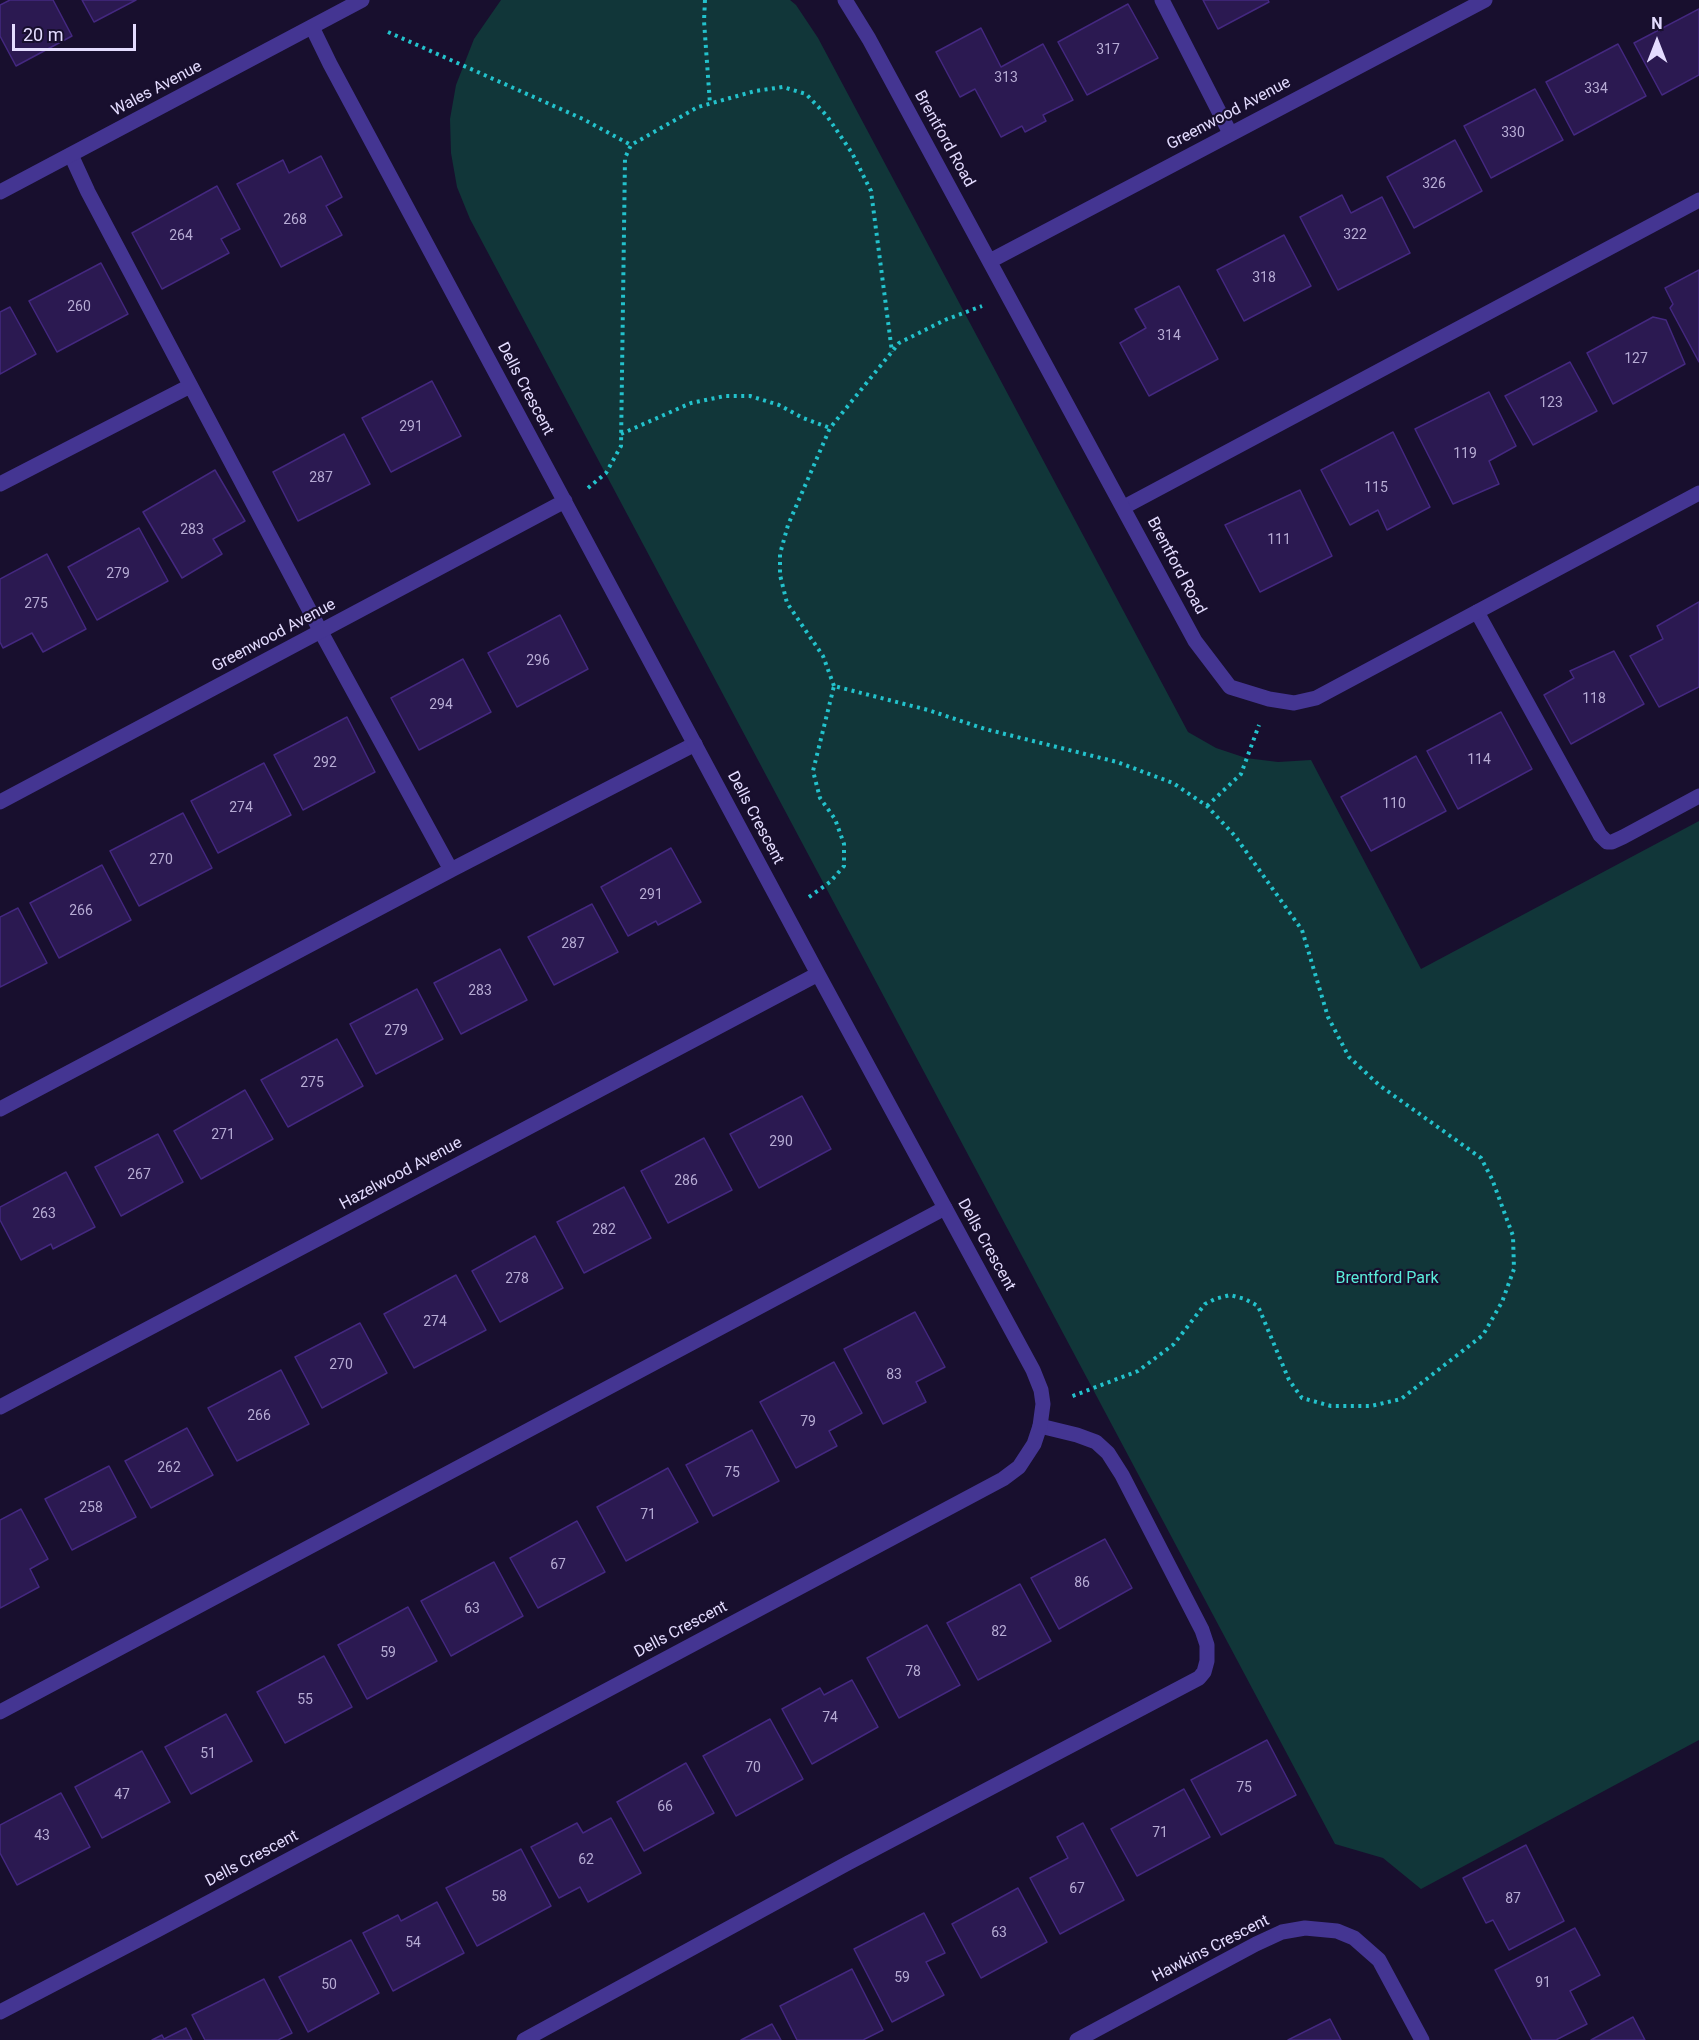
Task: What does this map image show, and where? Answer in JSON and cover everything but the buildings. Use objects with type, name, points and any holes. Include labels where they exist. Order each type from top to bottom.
[{"type":"street","name":"Wales Avenue","points":[[0,192],[362,0]]},
{"type":"street","name":"Brentford Road","points":[[845,0],[869,39],[1196,641],[1230,687],[1269,699],[1294,703],[1316,698],[1699,493]]},
{"type":"street","points":[[1162,0],[1230,133]]},
{"type":"street","name":"Greenwood Avenue","points":[[990,261],[1485,0]]},
{"type":"street","name":"Dells Crescent","points":[[0,2012],[1003,1479],[1019,1467],[1034,1444],[1040,1426],[1043,1404],[1041,1390],[1033,1370],[694,744],[312,27]]},
{"type":"street","points":[[71,155],[88,192],[190,386],[451,870]]},
{"type":"street","points":[[1124,507],[1699,200]]},
{"type":"street","points":[[0,484],[190,386]]},
{"type":"street","name":"Greenwood Avenue","points":[[0,802],[565,501]]},
{"type":"street","points":[[1477,612],[1600,835],[1607,842],[1623,837],[1699,796]]},
{"type":"street","points":[[0,1109],[694,744]]},
{"type":"street","name":"Hazelwood Avenue","points":[[0,1407],[818,974]]},
{"type":"street","points":[[0,1712],[945,1208]]},
{"type":"street","points":[[524,2040],[859,1858],[1199,1678],[1204,1672],[1208,1645],[1149,1527],[1108,1453],[1096,1442],[1040,1426]]},
{"type":"street","name":"Hawkins Crescent","points":[[1077,2040],[1282,1932],[1321,1928],[1354,1938],[1379,1960],[1422,2040]]},
{"type":"path","points":[[705,0],[704,21],[710,104]]},
{"type":"path","points":[[388,32],[583,119],[631,145]]},
{"type":"path","points":[[565,501],[589,488],[606,473],[621,446],[625,158],[631,145],[698,107],[755,91],[783,87],[806,94],[827,116],[852,153],[872,190],[891,352]]},
{"type":"path","points":[[786,914],[830,882],[844,866],[844,844],[835,819],[820,798],[813,771],[834,686],[823,656],[787,603],[780,575],[780,554],[788,525],[830,428],[899,343],[926,329],[1009,295]]},
{"type":"path","points":[[621,434],[691,403],[725,396],[750,396],[779,405],[803,418],[830,428]]},
{"type":"path","points":[[834,686],[928,710],[985,729],[1117,762],[1173,783],[1208,806],[1235,836],[1302,930],[1328,1017],[1349,1057],[1379,1085],[1481,1158],[1492,1179],[1513,1236],[1514,1269],[1502,1302],[1483,1335],[1401,1399],[1371,1406],[1331,1406],[1302,1398],[1289,1380],[1258,1306],[1230,1295],[1205,1304],[1174,1344],[1138,1371],[1072,1396],[1043,1404]]},
{"type":"path","points":[[1208,806],[1241,774],[1269,699]]},
{"type":"green space","name":"Brentford Park","points":[[501,0],[790,0],[796,5],[818,38],[1188,732],[1216,748],[1246,758],[1278,762],[1311,760],[1421,969],[1699,821],[1699,1740],[1421,1889],[1383,1858],[1335,1844],[470,219],[457,187],[451,153],[450,119],[456,85],[474,39]]}]
